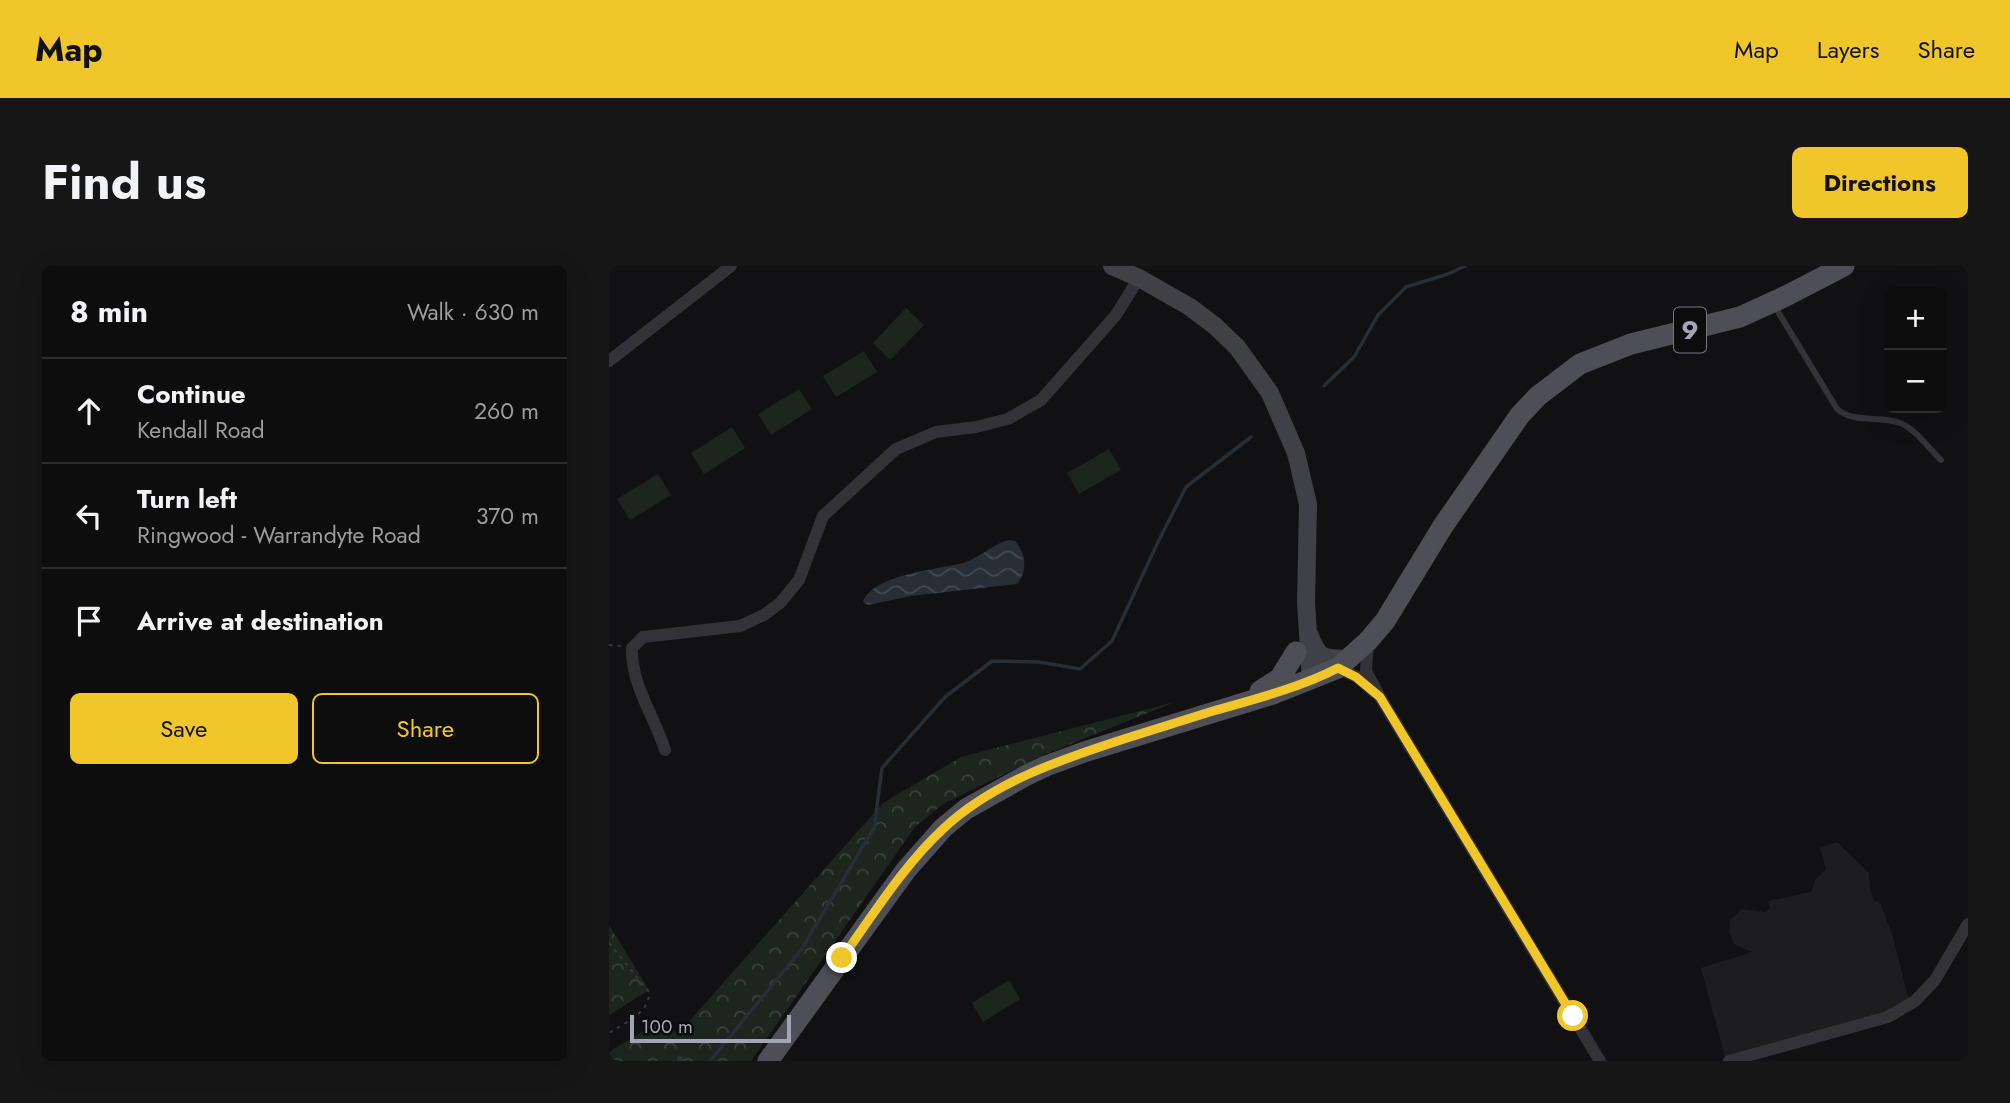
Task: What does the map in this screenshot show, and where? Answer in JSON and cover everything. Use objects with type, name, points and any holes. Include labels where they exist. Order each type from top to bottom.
[{"type":"main road","points":[[1112,266],[1190,307],[1215,326],[1237,347],[1271,393],[1296,453],[1308,504],[1306,681]]},
{"type":"main road","name":"9","points":[[768,1061],[906,870],[926,845],[951,822],[986,797],[1047,766],[1193,717],[1253,700],[1306,681],[1343,663],[1368,641],[1385,621],[1443,526],[1520,415],[1538,396],[1580,364],[1631,344],[1740,317],[1844,266]]},
{"type":"main road","points":[[1193,717],[1269,687],[1280,678],[1296,652],[1306,603]]},
{"type":"main road","points":[[1306,622],[1315,651],[1325,658],[1343,663]]},
{"type":"main road","points":[[1296,652],[1306,681]]},
{"type":"street","points":[[609,361],[731,266]]},
{"type":"street","points":[[665,750],[634,674],[632,648],[636,641],[643,636],[740,626],[764,615],[780,603],[799,580],[823,516],[896,449],[936,432],[976,427],[1008,419],[1041,400],[1116,314],[1139,278]]},
{"type":"street","points":[[1368,641],[1366,671],[1380,697],[1600,1061]]},
{"type":"street","points":[[1343,663],[1380,697]]},
{"type":"street","points":[[1729,1061],[1888,1017],[1915,1001],[1935,979],[1968,924]]},
{"type":"lane","points":[[1773,303],[1837,409],[1851,416],[1900,423],[1941,460]]},
{"type":"path","points":[[609,943],[649,992],[646,1008],[609,1034]]},
{"type":"shaded area","points":[[1837,842],[1869,873],[1874,901],[1880,902],[1893,937],[1909,1001],[1887,1013],[1725,1057],[1701,968],[1752,952],[1734,944],[1729,932],[1730,920],[1742,909],[1766,912],[1770,908],[1768,901],[1811,892],[1816,879],[1826,870],[1820,848]]},
{"type":"green space","points":[[906,308],[924,325],[890,360],[873,343]]},
{"type":"green space","points":[[864,351],[877,372],[836,397],[823,376]]},
{"type":"green space","points":[[799,389],[812,409],[771,435],[758,414]]},
{"type":"green space","points":[[732,427],[745,448],[704,474],[691,453]]},
{"type":"green space","points":[[1109,449],[1121,470],[1079,494],[1067,473]]},
{"type":"green space","points":[[658,474],[671,495],[630,520],[617,499]]},
{"type":"green space","points":[[1175,702],[1046,754],[943,804],[915,827],[751,1061],[609,1061],[609,1052],[666,1017],[677,1035],[883,803],[961,757]]},
{"type":"green space","points":[[609,925],[649,990],[609,1015]]},
{"type":"green space","points":[[1009,980],[1020,999],[983,1022],[972,1003]]},
{"type":"water","points":[[1009,540],[1015,541],[1023,557],[1023,574],[1017,584],[911,596],[868,605],[863,602],[870,592],[894,579],[966,562]]},
{"type":"waterway","points":[[1324,386],[1354,357],[1378,315],[1406,287],[1465,266]]},
{"type":"waterway","points":[[710,1061],[801,950],[874,828],[882,768],[945,697],[992,661],[1039,662],[1080,669],[1112,641],[1186,487],[1251,437]]},
{"type":"route","points":[[842,958],[926,845],[966,809],[986,797],[1025,776],[1084,752],[1273,694],[1338,668],[1356,677],[1380,697],[1573,1016]]}]
